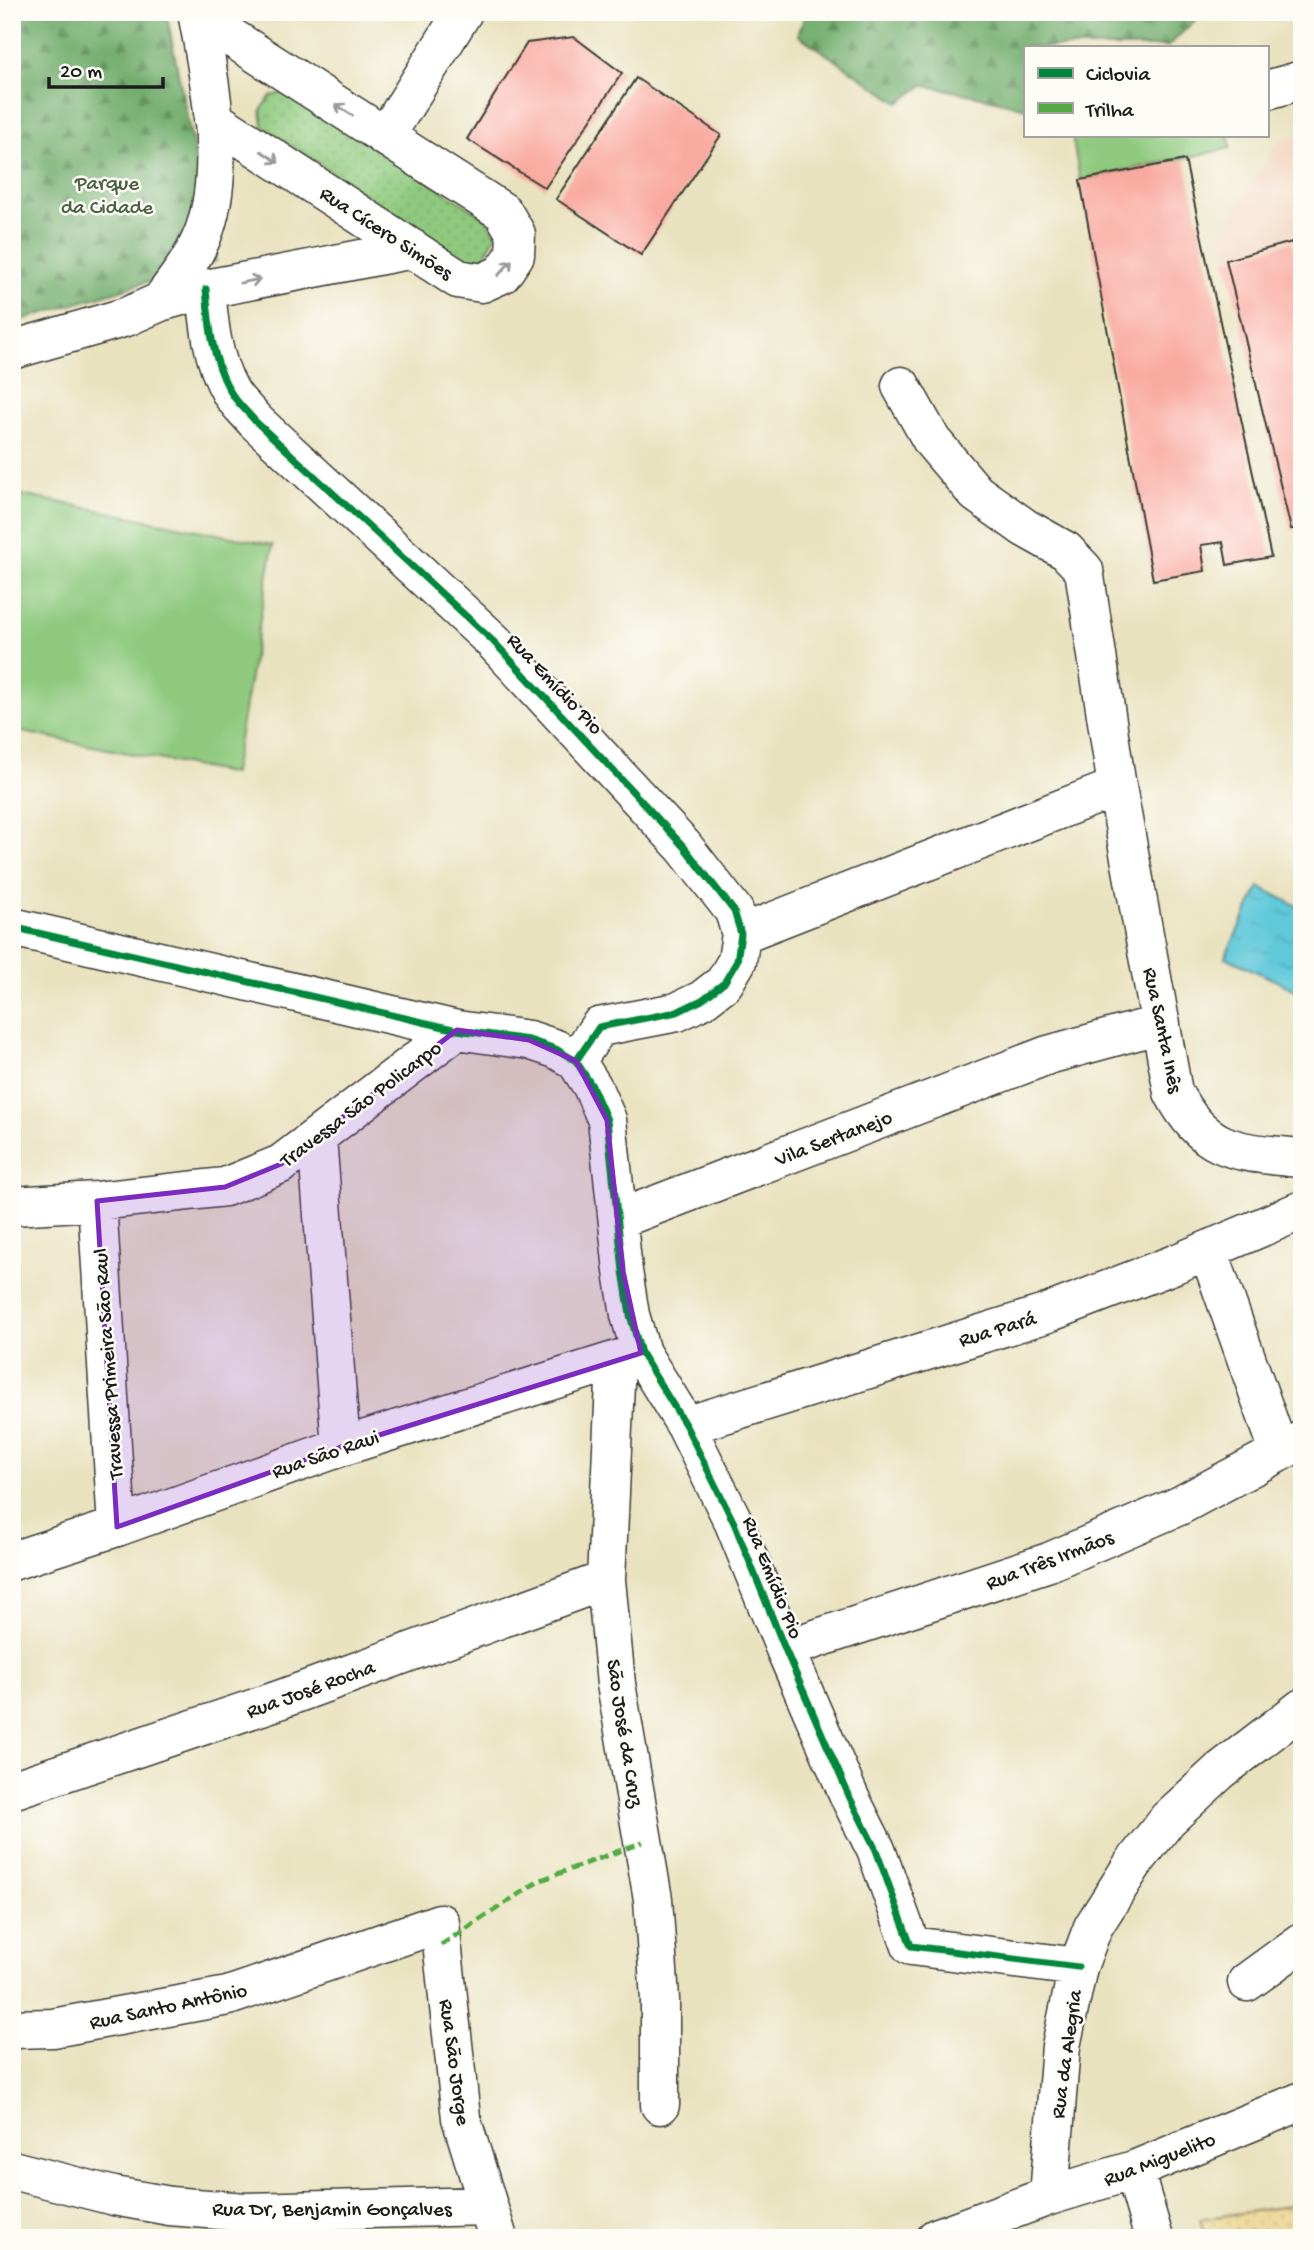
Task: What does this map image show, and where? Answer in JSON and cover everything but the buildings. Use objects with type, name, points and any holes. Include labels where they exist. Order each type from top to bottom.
[{"type":"street","points":[[385,137],[463,12]]},
{"type":"street","name":"Rua Cícero Simões","points":[[198,14],[503,212],[516,234],[515,255],[502,274],[482,283],[458,279],[213,119],[198,14]]},
{"type":"street","points":[[1268,90],[1302,80]]},
{"type":"street","points":[[160,302],[184,270],[201,239],[213,202],[216,163],[213,119]]},
{"type":"street","points":[[12,350],[126,317],[160,302],[206,289],[412,249]]},
{"type":"street","name":"Rua Emídio Pio","points":[[206,289],[210,333],[217,363],[231,393],[255,421],[493,640],[684,848],[734,911],[741,934]]},
{"type":"street","name":"Rua Santa Inês","points":[[901,386],[932,441],[976,493],[1026,528],[1066,551],[1084,570],[1117,787],[1173,1092],[1184,1113],[1213,1140],[1241,1152],[1302,1158]]},
{"type":"street","points":[[12,927],[457,1030],[529,1040],[556,1049],[576,1061],[599,1027],[677,1012],[702,1000],[724,983],[737,961],[741,934],[1117,787]]},
{"type":"street","name":"Vila Sertanejo","points":[[619,1219],[1048,1055],[1161,1024]]},
{"type":"street","name":"Travessa São Policarpo","points":[[12,1206],[97,1202],[225,1187],[281,1164],[457,1030]]},
{"type":"street","name":"Rua Emídio Pio","points":[[576,1061],[592,1086],[607,1120],[630,1315],[628,1357],[686,1426],[734,1523],[785,1650],[850,1798],[876,1850],[911,1946],[1078,1967]]},
{"type":"street","points":[[317,1138],[341,1447]]},
{"type":"street","name":"Travessa Primeira São Raul","points":[[97,1202],[117,1527]]},
{"type":"street","name":"Rua Pará","points":[[686,1426],[1045,1314],[1209,1250],[1302,1210]]},
{"type":"street","points":[[1209,1250],[1290,1446]]},
{"type":"street","name":"Rua São Raui","points":[[12,1561],[117,1527],[341,1447],[628,1357]]},
{"type":"street","name":"São José da Cruz","points":[[628,1357],[606,1580],[616,1684],[653,1899],[660,1999],[660,2105]]},
{"type":"street","name":"Rua Três Irmãos","points":[[785,1650],[1049,1562],[1179,1506],[1290,1446]]},
{"type":"street","name":"Rua José Rocha","points":[[12,1790],[276,1701],[606,1580]]},
{"type":"street","name":"Rua da Alegria","points":[[1026,2214],[1078,1967],[1093,1927],[1133,1864],[1168,1819],[1220,1772],[1302,1709]]},
{"type":"street","name":"Rua Santo Antônio","points":[[12,2029],[53,2028],[228,1996],[440,1923]]},
{"type":"street","name":"Rua São Jorge","points":[[440,1923],[461,2118],[493,2222]]},
{"type":"street","points":[[1247,1982],[1302,1942]]},
{"type":"street","name":"Rua Miguelito","points":[[936,2238],[1026,2214],[1302,2101]]},
{"type":"street","name":"Rua Dr, Benjamin Gonçalves","points":[[12,2170],[114,2196],[159,2204],[245,2212],[493,2222]]},
{"type":"street","points":[[1134,2170],[1154,2238]]},
{"type":"highlighted area","points":[[457,1030],[529,1040],[576,1061],[607,1120],[623,1271],[641,1353],[341,1447],[117,1527],[97,1201],[225,1187],[281,1164]]},
{"type":"shaded area","points":[[1302,133],[1302,529],[1291,529],[1226,260],[1222,233],[1279,140]]},
{"type":"green space","name":"Parque da Cidade","points":[[12,12],[166,12],[216,261],[12,323]]},
{"type":"green space","points":[[806,12],[1204,12],[1168,46],[1024,46],[1024,108],[923,85],[899,103],[798,35]]},
{"type":"green space","points":[[287,92],[487,219],[496,235],[483,259],[470,264],[263,127],[261,110],[271,96]]},
{"type":"green space","points":[[1072,136],[1228,136],[1231,148],[1080,180]]},
{"type":"green space","points":[[12,493],[273,545],[233,774],[12,730]]},
{"type":"sand","points":[[1302,2204],[1302,2238],[1205,2238],[1200,2219]]},
{"type":"water","points":[[1259,887],[1302,908],[1302,993],[1225,957]]},
{"type":"marked path","points":[[441,1945],[539,1881],[643,1842]]},
{"type":"cycle path","points":[[206,289],[215,354],[224,379],[238,403],[493,641],[684,847],[734,911],[741,934],[737,961],[724,983],[702,1000],[677,1012],[599,1027],[576,1061]]},
{"type":"cycle path","points":[[12,927],[457,1030],[529,1040],[556,1049],[576,1061],[592,1086],[607,1120],[623,1271],[630,1315],[641,1353],[686,1426],[734,1523],[785,1649],[850,1798],[876,1850],[911,1946],[1078,1967]]}]
